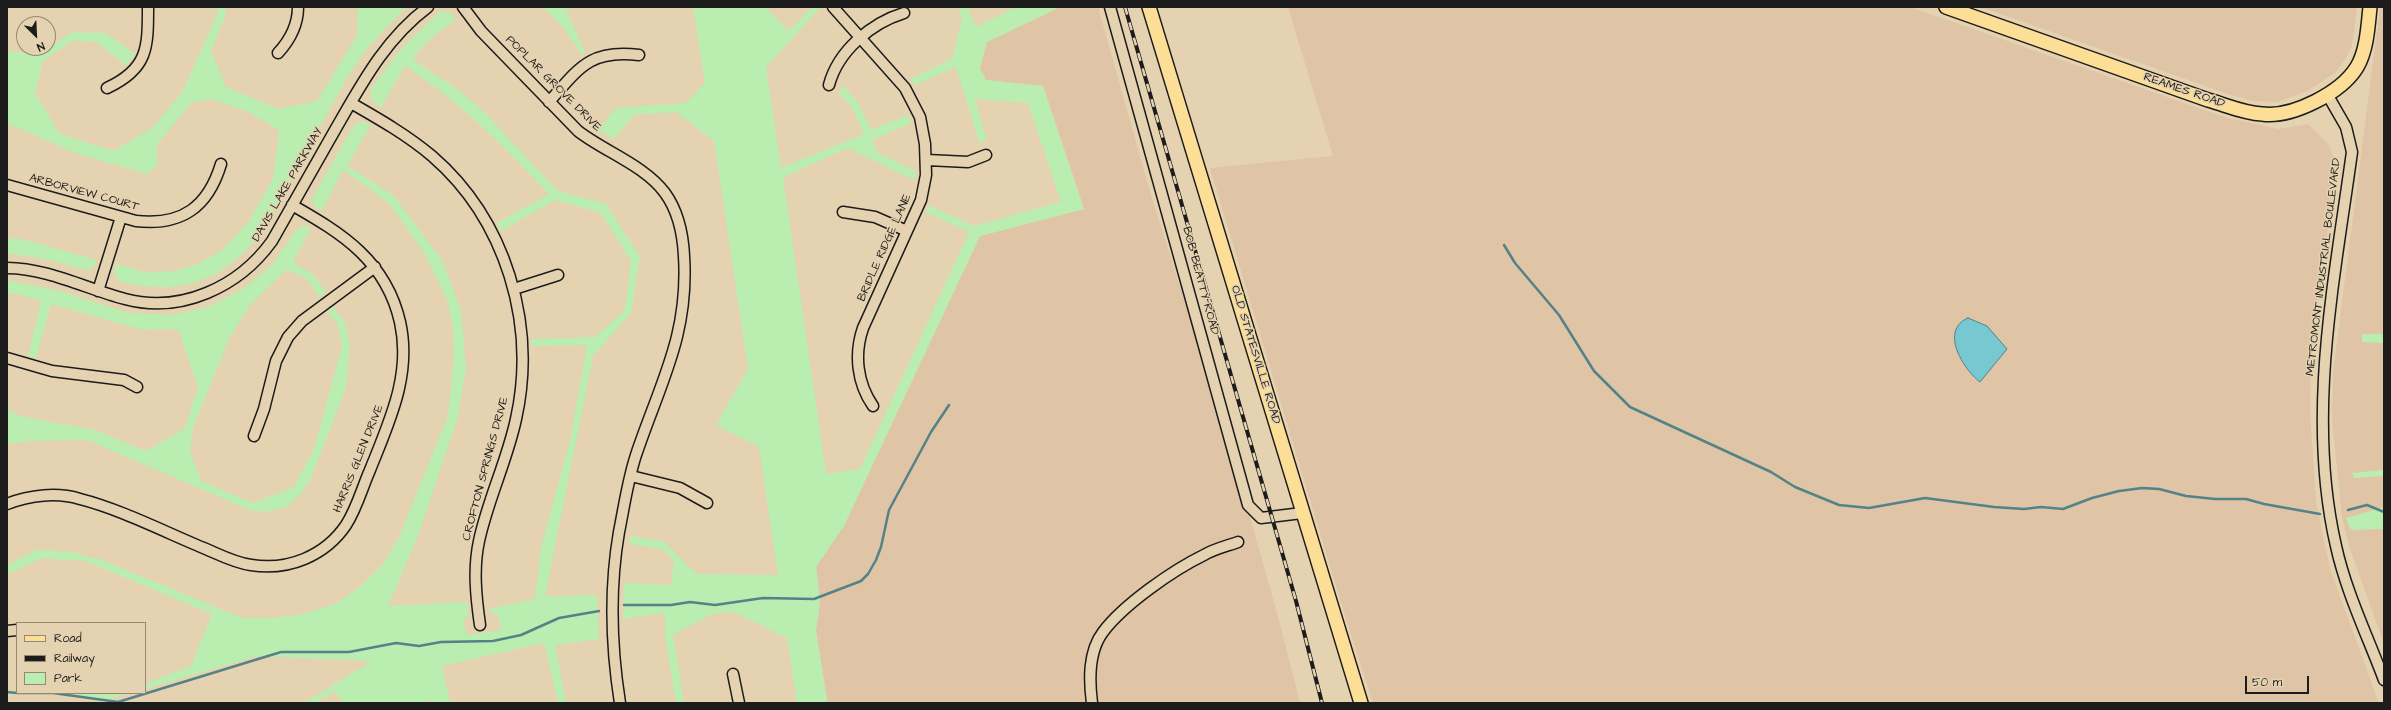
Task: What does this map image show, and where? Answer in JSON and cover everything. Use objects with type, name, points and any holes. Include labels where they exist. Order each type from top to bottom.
[{"type":"main road","name":"OLD STATESVILLE ROAD","points":[[1149,7],[1302,514],[1362,703]]},
{"type":"main road","name":"REAMES ROAD","points":[[1946,7],[2243,111],[2263,115],[2287,112],[2327,94],[2344,82],[2358,65],[2364,47],[2370,7]]},
{"type":"street","points":[[107,88],[128,77],[140,63],[148,44],[148,7]]},
{"type":"street","points":[[278,53],[285,46],[293,31],[298,7]]},
{"type":"street","name":"DAVIS LAKE PARKWAY","points":[[7,268],[30,271],[131,300],[160,303],[181,301],[212,292],[228,284],[252,265],[272,242],[351,103],[384,50],[418,14],[428,7]]},
{"type":"street","name":"POPLAR GROVE DRIVE","points":[[463,7],[481,31],[578,131],[595,144],[655,181],[672,204],[680,226],[686,282],[678,338],[668,374],[635,457],[619,534],[611,598],[611,636],[620,703]]},
{"type":"street","name":"BRIDLE RIDGE LANE","points":[[833,7],[905,88],[913,102],[923,129],[927,160],[924,188],[907,231],[863,328],[858,345],[861,381],[873,406]]},
{"type":"street","name":"BOB BEATTY ROAD","points":[[1110,7],[1248,505],[1261,518],[1302,514]]},
{"type":"street","points":[[829,85],[836,64],[861,38],[877,25],[904,13]]},
{"type":"street","points":[[549,102],[570,77],[592,60],[611,54],[640,56]]},
{"type":"street","name":"METROMONT INDUSTRIAL BOULEVARD","points":[[2327,94],[2346,127],[2352,152],[2324,359],[2322,427],[2328,505],[2339,559],[2384,680]]},
{"type":"street","name":"CROFTON SPRINGS DRIVE","points":[[351,103],[407,136],[450,174],[471,200],[487,225],[498,246],[514,289],[522,341],[521,388],[511,437],[478,542],[475,572],[480,625]]},
{"type":"street","points":[[927,160],[968,162],[986,155]]},
{"type":"street","name":"ARBORVIEW COURT","points":[[7,185],[136,221],[158,222],[183,216],[206,197],[216,181],[221,164]]},
{"type":"street","name":"HARRIS GLEN DRIVE","points":[[7,504],[38,496],[80,498],[234,561],[249,565],[277,566],[290,564],[315,553],[336,537],[353,512],[391,416],[400,385],[404,357],[400,322],[390,292],[374,267],[349,240],[292,205]]},
{"type":"street","points":[[843,212],[875,217],[907,231]]},
{"type":"street","points":[[98,291],[121,217]]},
{"type":"street","points":[[254,436],[264,410],[276,361],[288,337],[302,321],[374,267]]},
{"type":"street","points":[[514,289],[558,275]]},
{"type":"street","points":[[7,358],[52,371],[124,380],[137,387]]},
{"type":"street","points":[[631,476],[680,488],[707,503]]},
{"type":"street","points":[[1092,703],[1089,678],[1093,658],[1102,633],[1129,606],[1177,570],[1205,554],[1238,542]]},
{"type":"street","points":[[733,674],[739,703]]},
{"type":"shaded area","points":[[1060,7],[1098,7],[1150,192],[1221,415],[1279,620],[1300,703],[828,703],[816,630],[820,602],[816,567],[844,525],[980,236],[1084,209],[1043,86],[986,80],[980,68],[987,42]]},
{"type":"shaded area","points":[[1288,7],[1910,7],[2227,118],[2279,129],[2308,124],[2328,144],[2336,163],[2311,362],[2310,412],[2316,502],[2330,569],[2379,703],[1373,703],[1342,606],[1210,168],[1333,156]]},
{"type":"shaded area","points":[[1981,7],[2357,7],[2352,45],[2346,58],[2335,73],[2307,91],[2278,102],[2253,101],[2228,94]]},
{"type":"shaded area","points":[[2380,7],[2384,7],[2384,644],[2348,543],[2342,517],[2332,417],[2333,373]]},
{"type":"green space","points":[[215,7],[224,7],[226,14],[211,51],[226,87],[279,109],[317,101],[357,35],[358,7],[406,7],[369,46],[348,76],[260,235],[245,251],[230,264],[197,282],[180,286],[161,287],[141,286],[119,281],[114,272],[116,264],[146,272],[175,271],[200,263],[223,249],[249,221],[273,179],[279,130],[249,112],[211,99],[191,103],[157,145],[157,166],[147,174],[75,153],[7,123],[7,51],[16,52],[16,56],[50,56],[43,61],[35,93],[60,134],[114,151],[152,128],[182,92],[218,13]]},
{"type":"green space","points":[[543,7],[565,7],[585,52],[582,55],[562,26]]},
{"type":"green space","points":[[693,7],[765,7],[789,31],[812,7],[821,7],[766,67],[781,168],[864,134],[852,107],[838,93],[843,86],[858,102],[871,130],[908,115],[911,123],[872,140],[878,153],[916,171],[914,180],[848,148],[783,177],[826,474],[860,469],[969,232],[926,212],[928,205],[974,226],[1061,202],[1028,103],[975,99],[987,140],[979,142],[956,67],[915,85],[910,79],[952,59],[962,18],[958,7],[968,7],[976,27],[1017,7],[1060,7],[987,42],[980,68],[986,80],[1043,86],[1084,209],[980,236],[844,526],[816,567],[820,602],[816,630],[827,703],[797,703],[787,638],[734,612],[712,614],[673,635],[684,703],[676,703],[665,637],[665,613],[623,619],[624,583],[671,585],[674,560],[662,549],[630,544],[631,536],[663,541],[697,574],[778,575],[759,447],[716,425],[748,369],[714,141],[676,112],[634,115],[614,139],[598,130],[616,108],[686,103],[705,83]]},
{"type":"green space","points":[[439,12],[449,12],[456,20],[432,37],[412,59],[463,93],[486,114],[558,191],[606,204],[640,257],[631,313],[593,356],[545,596],[597,595],[599,639],[555,645],[566,703],[558,703],[544,643],[442,666],[450,703],[432,703],[431,700],[423,703],[343,703],[335,691],[315,703],[304,703],[372,661],[257,656],[146,689],[146,684],[191,666],[212,614],[85,561],[43,558],[7,574],[7,565],[36,550],[74,552],[94,559],[95,557],[242,618],[274,618],[304,614],[337,603],[362,585],[384,563],[399,537],[448,416],[454,358],[453,329],[448,302],[423,251],[389,203],[343,170],[322,211],[315,207],[312,199],[354,125],[362,121],[371,125],[347,166],[393,195],[442,260],[461,310],[466,368],[458,417],[418,536],[388,606],[467,602],[469,615],[463,621],[467,635],[501,630],[498,616],[488,609],[535,599],[541,548],[570,441],[587,345],[532,346],[531,339],[595,337],[625,310],[631,261],[601,213],[555,200],[501,231],[497,223],[549,194],[498,142],[463,110],[405,66],[381,108],[371,99],[371,89],[400,50]]},
{"type":"green space","points":[[73,32],[106,33],[135,54],[126,65],[96,42],[72,41],[56,52],[56,43]]},
{"type":"green space","points":[[303,226],[311,227],[293,263],[313,274],[326,293],[319,297],[308,280],[287,269],[250,305],[229,339],[193,428],[190,452],[201,481],[253,503],[294,487],[314,449],[342,346],[338,325],[327,311],[333,306],[345,323],[350,344],[346,388],[311,478],[300,495],[286,507],[271,511],[252,511],[87,440],[30,441],[7,444],[7,409],[20,416],[95,430],[146,451],[185,428],[198,387],[178,329],[143,330],[51,304],[36,358],[28,356],[41,301],[18,294],[7,294],[7,280],[60,291],[129,313],[174,315],[210,306],[243,289],[272,265],[296,230]]},
{"type":"green space","points":[[7,238],[22,239],[97,260],[93,268],[85,270],[50,260],[7,253]]},
{"type":"green space","points":[[2362,334],[2384,334],[2384,343],[2362,342]]},
{"type":"green space","points":[[2384,470],[2384,476],[2354,478],[2352,473]]},
{"type":"green space","points":[[2384,507],[2384,529],[2351,530],[2346,518]]},
{"type":"green space","points":[[77,694],[127,694],[105,700],[86,699]]},
{"type":"water","points":[[1968,318],[1987,326],[2007,349],[1980,382],[1973,376],[1961,359],[1955,340],[1955,331],[1959,324]]},
{"type":"waterway","points":[[1504,245],[1515,263],[1559,315],[1594,371],[1630,407],[1771,472],[1795,487],[1839,505],[1869,508],[1925,498],[1994,507],[2024,509],[2041,507],[2063,509],[2092,498],[2119,491],[2142,488],[2159,489],[2186,496],[2215,499],[2246,499],[2264,504],[2320,514]]},
{"type":"waterway","points":[[624,605],[671,605],[690,602],[715,605],[763,598],[814,599],[861,581],[868,574],[876,560],[881,547],[889,510],[931,432],[949,405]]},
{"type":"waterway","points":[[2348,510],[2367,505],[2384,512]]},
{"type":"waterway","points":[[146,693],[281,652],[349,652],[396,643],[419,646],[441,642],[493,641],[521,635],[559,618],[599,611]]},
{"type":"waterway","points":[[7,692],[16,693]]},
{"type":"waterway","points":[[60,694],[118,702],[144,694]]},
{"type":"railway","points":[[1125,7],[1296,601],[1322,703]]}]
